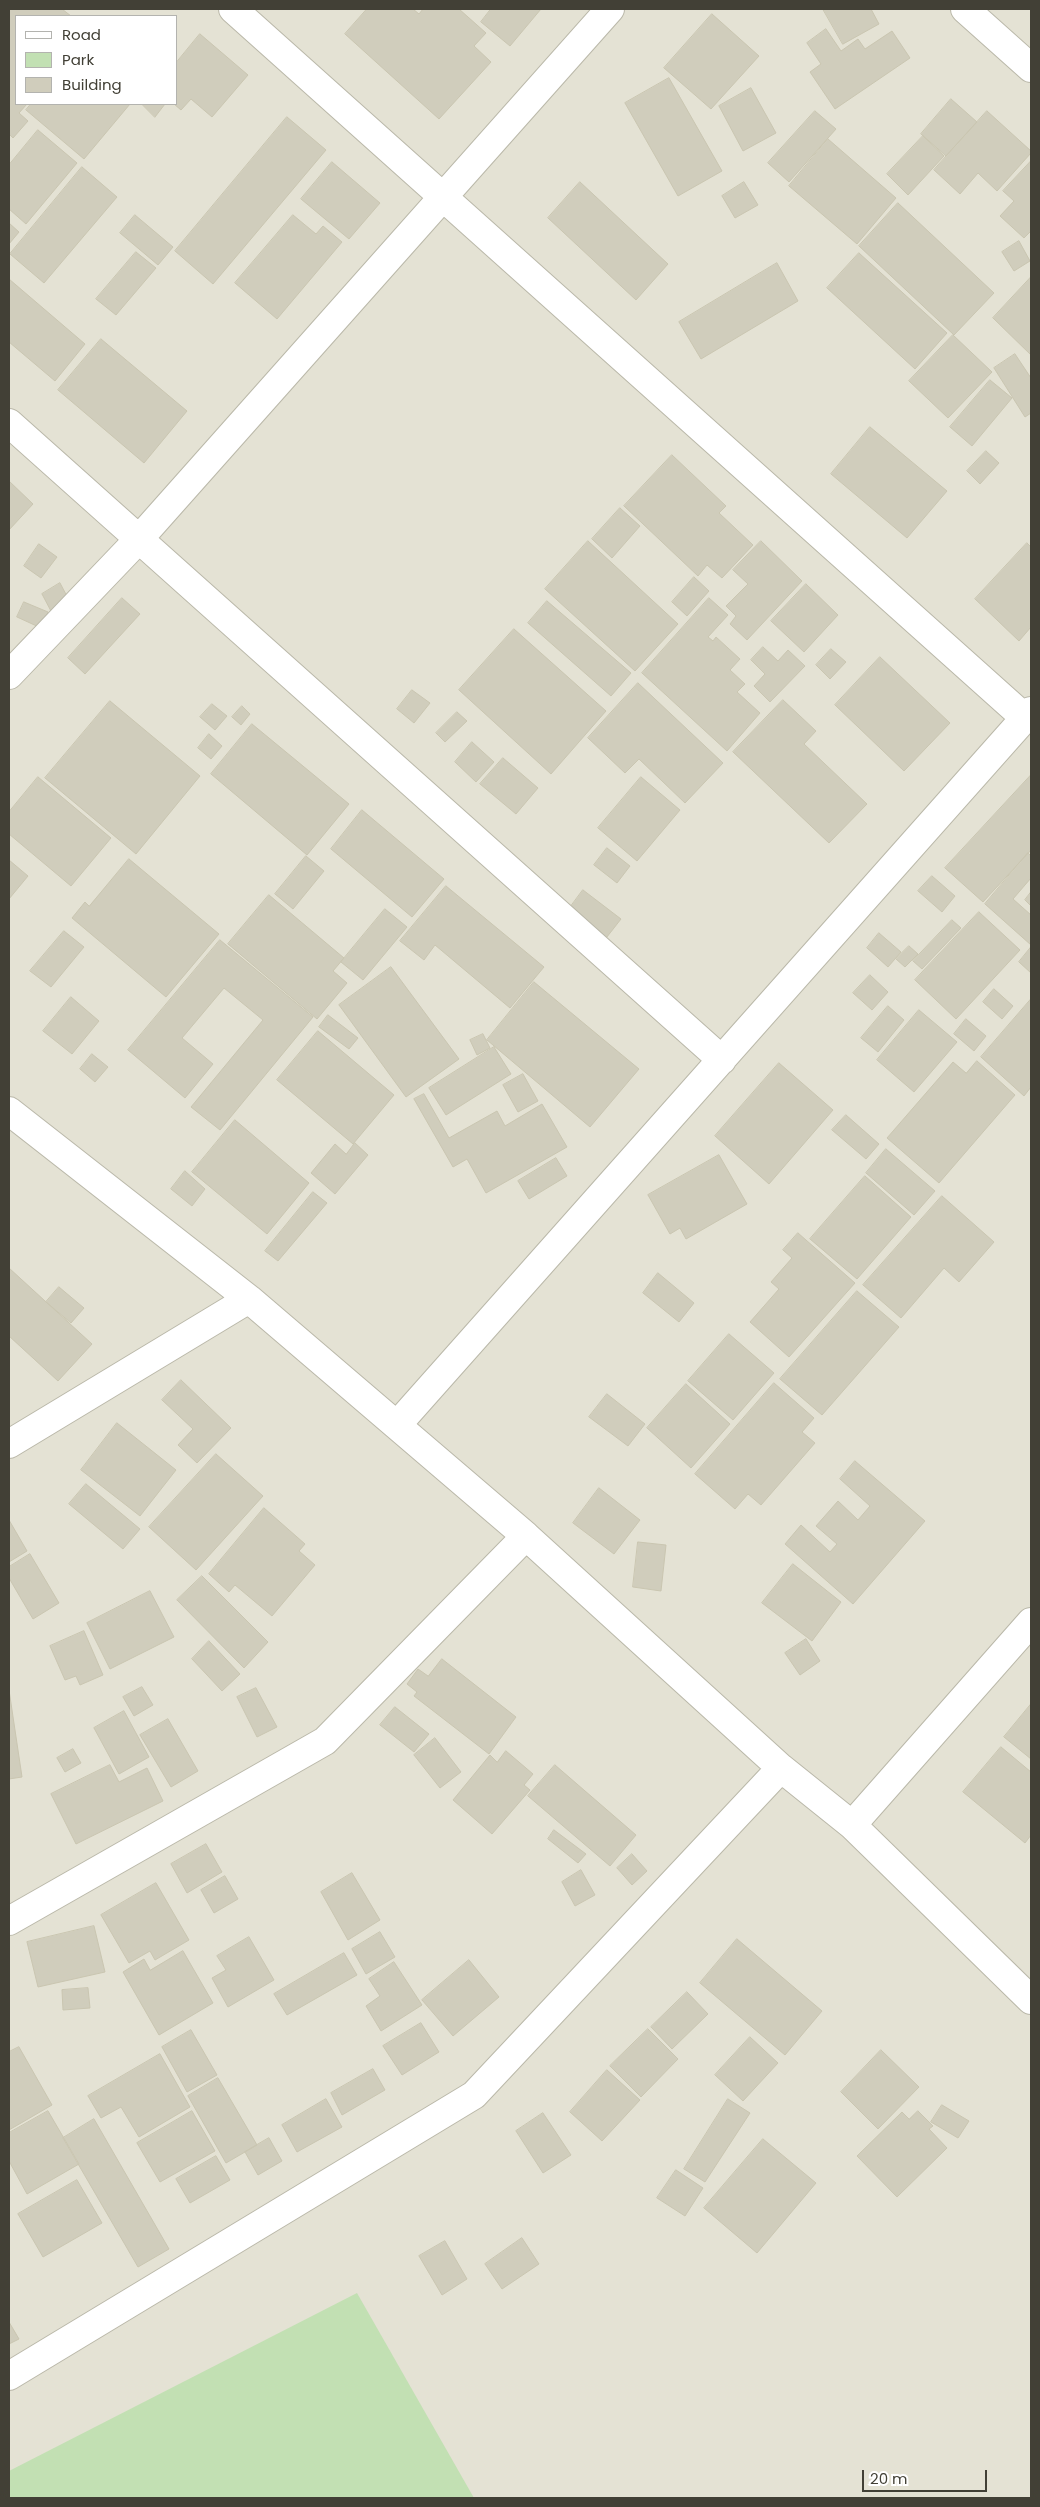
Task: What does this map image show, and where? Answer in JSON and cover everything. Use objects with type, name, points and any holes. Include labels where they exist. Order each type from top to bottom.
[{"type":"street","points":[[233,9],[1028,715],[397,1425]]},
{"type":"street","points":[[9,675],[139,539],[610,9]]},
{"type":"street","points":[[965,9],[1031,68]]},
{"type":"street","points":[[9,423],[722,1060]]},
{"type":"street","points":[[9,1111],[249,1300],[526,1536],[781,1768],[852,1826],[1031,2000]]},
{"type":"street","points":[[9,1444],[249,1300]]},
{"type":"street","points":[[9,1921],[325,1741],[526,1536]]},
{"type":"street","points":[[852,1826],[1031,1622]]},
{"type":"street","points":[[9,2376],[474,2095],[781,1768]]},
{"type":"shaded area","points":[[9,9],[1031,9],[1031,2498],[9,2498]]},
{"type":"green space","points":[[357,2293],[474,2498],[9,2498],[9,2471]]},
{"type":"building","points":[[9,9],[62,9],[70,15],[15,15],[15,105],[26,105],[19,113],[28,121],[13,138],[9,134]]},
{"type":"building","points":[[367,9],[413,9],[419,14],[423,9],[459,9],[486,33],[474,46],[491,62],[439,119],[345,34]]},
{"type":"building","points":[[491,9],[541,9],[510,46],[481,22]]},
{"type":"building","points":[[823,9],[871,9],[879,24],[843,44]]},
{"type":"building","points":[[712,14],[759,56],[711,109],[664,68]]},
{"type":"building","points":[[826,29],[841,51],[858,39],[865,49],[892,31],[910,58],[835,109],[810,72],[821,64],[807,43]]},
{"type":"building","points":[[200,34],[248,75],[212,117],[191,99],[181,110],[175,105],[178,105],[178,61]]},
{"type":"building","points":[[669,78],[722,171],[678,196],[625,103]]},
{"type":"building","points":[[751,88],[776,133],[743,151],[719,106]]},
{"type":"building","points":[[951,99],[977,122],[946,156],[921,134]]},
{"type":"building","points":[[30,105],[129,105],[84,159],[26,110]]},
{"type":"building","points":[[143,105],[164,105],[155,117]]},
{"type":"building","points":[[815,111],[836,129],[789,182],[768,163]]},
{"type":"building","points":[[987,111],[1031,153],[997,191],[978,173],[960,194],[934,170]]},
{"type":"building","points":[[287,117],[326,150],[213,284],[175,251]]},
{"type":"building","points":[[38,130],[77,163],[26,224],[9,209],[9,165]]},
{"type":"building","points":[[923,136],[944,156],[908,195],[887,174]]},
{"type":"building","points":[[828,139],[896,198],[857,244],[789,186]]},
{"type":"building","points":[[1031,161],[1031,231],[1024,238],[1000,216],[1014,201],[1003,191]]},
{"type":"building","points":[[332,162],[380,203],[349,239],[301,199]]},
{"type":"building","points":[[82,167],[117,197],[44,283],[10,254]]},
{"type":"building","points":[[580,182],[668,264],[636,300],[548,218]]},
{"type":"building","points":[[744,182],[758,205],[735,218],[722,196]]},
{"type":"building","points":[[898,203],[994,293],[954,335],[859,246]]},
{"type":"building","points":[[135,215],[173,247],[158,265],[120,233]]},
{"type":"building","points":[[293,215],[316,234],[323,226],[342,242],[277,319],[235,283]]},
{"type":"building","points":[[9,223],[19,232],[9,244]]},
{"type":"building","points":[[1019,241],[1030,261],[1014,271],[1002,252]]},
{"type":"building","points":[[136,252],[156,268],[116,315],[96,299]]},
{"type":"building","points":[[859,253],[947,333],[915,369],[827,288]]},
{"type":"building","points":[[777,263],[798,301],[701,359],[679,322]]},
{"type":"building","points":[[1031,277],[1031,355],[993,318]]},
{"type":"building","points":[[9,279],[85,344],[55,381],[9,342]]},
{"type":"building","points":[[953,335],[992,372],[948,418],[909,381]]},
{"type":"building","points":[[101,339],[187,411],[144,463],[58,390]]},
{"type":"building","points":[[1015,354],[1031,378],[1031,413],[1025,417],[994,368]]},
{"type":"building","points":[[990,380],[1012,398],[972,446],[950,427]]},
{"type":"building","points":[[870,427],[947,491],[907,538],[831,474]]},
{"type":"building","points":[[986,451],[999,463],[980,484],[967,471]]},
{"type":"building","points":[[672,455],[726,506],[719,513],[753,545],[722,578],[707,565],[698,576],[624,506]]},
{"type":"building","points":[[9,481],[33,504],[9,530]]},
{"type":"building","points":[[620,508],[640,526],[612,558],[592,539]]},
{"type":"building","points":[[588,541],[678,624],[635,671],[545,589]]},
{"type":"building","points":[[761,541],[802,581],[747,640],[730,624],[736,616],[726,606],[748,584],[733,570]]},
{"type":"building","points":[[1027,543],[1031,547],[1031,627],[1019,641],[975,599]]},
{"type":"building","points":[[39,544],[57,557],[41,578],[24,566]]},
{"type":"building","points":[[694,577],[709,591],[687,616],[672,602]]},
{"type":"building","points":[[60,583],[70,602],[52,613],[42,594]]},
{"type":"building","points":[[806,584],[838,615],[804,652],[771,621]]},
{"type":"building","points":[[122,598],[140,614],[85,674],[68,658]]},
{"type":"building","points":[[709,598],[728,615],[708,637],[713,641],[716,637],[740,659],[730,670],[745,684],[737,692],[760,713],[727,751],[642,673]]},
{"type":"building","points":[[547,601],[631,673],[611,696],[528,623]]},
{"type":"building","points":[[24,602],[48,612],[41,628],[17,617]]},
{"type":"building","points":[[514,629],[606,711],[551,774],[459,690]]},
{"type":"building","points":[[763,647],[778,661],[788,650],[805,666],[770,702],[754,686],[765,674],[751,660]]},
{"type":"building","points":[[831,649],[846,662],[830,679],[816,665]]},
{"type":"building","points":[[880,657],[950,723],[904,771],[835,705]]},
{"type":"building","points":[[638,683],[723,763],[685,803],[639,759],[625,773],[588,738]]},
{"type":"building","points":[[412,690],[430,703],[414,723],[397,709]]},
{"type":"building","points":[[783,700],[816,731],[804,744],[867,804],[829,843],[733,752]]},
{"type":"building","points":[[110,701],[200,776],[136,854],[45,778]]},
{"type":"building","points":[[212,704],[227,716],[215,730],[200,717]]},
{"type":"building","points":[[242,706],[250,714],[241,725],[232,717]]},
{"type":"building","points":[[457,712],[467,721],[445,742],[436,733]]},
{"type":"building","points":[[252,724],[349,804],[307,855],[211,774]]},
{"type":"building","points":[[209,734],[222,746],[211,759],[198,748]]},
{"type":"building","points":[[472,742],[494,762],[476,782],[455,762]]},
{"type":"building","points":[[503,758],[538,788],[516,814],[480,784]]},
{"type":"building","points":[[1031,775],[1031,850],[983,902],[945,868]]},
{"type":"building","points":[[38,777],[111,838],[71,886],[9,834],[9,812]]},
{"type":"building","points":[[641,777],[680,810],[637,861],[598,828]]},
{"type":"building","points":[[362,810],[444,879],[412,917],[331,849]]},
{"type":"building","points":[[607,848],[630,866],[617,883],[594,865]]},
{"type":"building","points":[[1028,853],[1031,856],[1031,878],[1013,899],[1031,915],[1031,945],[985,904]]},
{"type":"building","points":[[306,856],[324,871],[293,909],[275,894]]},
{"type":"building","points":[[129,859],[219,934],[166,997],[72,918],[85,902],[89,906]]},
{"type":"building","points":[[9,860],[28,876],[9,899]]},
{"type":"building","points":[[932,876],[955,896],[942,912],[918,891]]},
{"type":"building","points":[[446,886],[544,967],[510,1008],[435,945],[424,960],[400,941]]},
{"type":"building","points":[[583,890],[621,919],[603,942],[566,913]]},
{"type":"building","points":[[1031,892],[1031,906],[1025,900]]},
{"type":"building","points":[[269,895],[344,958],[333,971],[347,983],[317,1019],[228,944]]},
{"type":"building","points":[[385,909],[407,927],[363,980],[341,962]]},
{"type":"building","points":[[979,912],[1020,950],[956,1019],[915,980]]},
{"type":"building","points":[[952,920],[961,928],[922,969],[913,961]]},
{"type":"building","points":[[64,931],[84,947],[51,987],[30,971]]},
{"type":"building","points":[[879,933],[901,952],[888,967],[867,948]]},
{"type":"building","points":[[220,940],[313,1017],[220,1130],[191,1107],[263,1020],[224,988],[182,1038],[213,1064],[185,1098],[128,1050]]},
{"type":"building","points":[[909,946],[918,954],[905,967],[896,959]]},
{"type":"building","points":[[1031,947],[1031,973],[1019,962]]},
{"type":"building","points":[[391,967],[459,1059],[406,1097],[339,1005]]},
{"type":"building","points":[[870,975],[888,992],[872,1010],[853,993]]},
{"type":"building","points":[[534,982],[639,1069],[590,1127],[487,1040]]},
{"type":"building","points":[[994,989],[1013,1006],[1002,1019],[983,1002]]},
{"type":"building","points":[[71,997],[99,1021],[72,1054],[43,1031]]},
{"type":"building","points":[[1031,999],[1031,1087],[1024,1096],[981,1057]]},
{"type":"building","points":[[888,1006],[904,1020],[878,1052],[861,1038]]},
{"type":"building","points":[[919,1010],[957,1042],[914,1092],[877,1060]]},
{"type":"building","points":[[328,1015],[358,1038],[349,1049],[319,1027]]},
{"type":"building","points":[[966,1019],[986,1036],[974,1051],[954,1034]]},
{"type":"building","points":[[318,1031],[394,1095],[353,1144],[277,1080]]},
{"type":"building","points":[[483,1034],[490,1048],[477,1055],[470,1040]]},
{"type":"building","points":[[494,1047],[511,1074],[446,1115],[429,1088]]},
{"type":"building","points":[[92,1054],[108,1067],[95,1082],[80,1069]]},
{"type":"building","points":[[977,1061],[1015,1095],[939,1183],[887,1138],[953,1062],[966,1073]]},
{"type":"building","points":[[779,1063],[833,1110],[769,1184],[715,1136]]},
{"type":"building","points":[[523,1074],[538,1101],[518,1112],[503,1085]]},
{"type":"building","points":[[424,1094],[449,1138],[497,1111],[505,1126],[542,1104],[567,1147],[486,1193],[467,1159],[453,1167],[414,1099]]},
{"type":"building","points":[[846,1115],[879,1144],[866,1159],[832,1130]]},
{"type":"building","points":[[235,1120],[309,1183],[267,1234],[192,1172]]},
{"type":"building","points":[[355,1143],[368,1155],[335,1194],[311,1173],[335,1144],[346,1154]]},
{"type":"building","points":[[886,1149],[935,1191],[914,1215],[866,1173]]},
{"type":"building","points":[[719,1155],[747,1204],[686,1239],[680,1228],[670,1234],[648,1195]]},
{"type":"building","points":[[556,1158],[567,1176],[529,1199],[518,1181]]},
{"type":"building","points":[[185,1171],[205,1189],[192,1206],[171,1189]]},
{"type":"building","points":[[865,1176],[911,1217],[857,1279],[810,1239]]},
{"type":"building","points":[[313,1192],[327,1203],[278,1261],[265,1251]]},
{"type":"building","points":[[942,1196],[994,1242],[959,1282],[944,1268],[901,1318],[863,1285]]},
{"type":"building","points":[[798,1233],[855,1283],[789,1357],[750,1322],[779,1289],[771,1282],[792,1258],[783,1250]]},
{"type":"building","points":[[9,1268],[92,1344],[58,1381],[9,1336]]},
{"type":"building","points":[[658,1273],[694,1303],[679,1322],[643,1293]]},
{"type":"building","points":[[59,1287],[84,1308],[71,1323],[46,1302]]},
{"type":"building","points":[[857,1291],[899,1327],[822,1415],[780,1379]]},
{"type":"building","points":[[729,1334],[774,1373],[733,1420],[688,1381]]},
{"type":"building","points":[[181,1380],[231,1428],[197,1463],[178,1445],[193,1429],[162,1400]]},
{"type":"building","points":[[774,1383],[814,1418],[802,1432],[815,1443],[761,1505],[748,1494],[735,1509],[695,1474]]},
{"type":"building","points":[[686,1384],[730,1424],[691,1468],[647,1428]]},
{"type":"building","points":[[607,1394],[645,1424],[628,1446],[589,1417]]},
{"type":"building","points":[[117,1423],[176,1470],[140,1516],[81,1470]]},
{"type":"building","points":[[216,1454],[263,1496],[196,1570],[149,1527]]},
{"type":"building","points":[[855,1461],[925,1521],[853,1604],[785,1544],[801,1525],[830,1552],[837,1544],[816,1526],[838,1501],[858,1520],[870,1506],[840,1479]]},
{"type":"building","points":[[86,1484],[140,1529],[123,1549],[69,1504]]},
{"type":"building","points":[[599,1488],[640,1520],[614,1554],[573,1523]]},
{"type":"building","points":[[264,1508],[305,1544],[299,1551],[315,1565],[272,1616],[235,1585],[229,1592],[209,1574]]},
{"type":"building","points":[[9,1520],[27,1551],[9,1562]]},
{"type":"building","points":[[638,1542],[666,1545],[661,1591],[633,1587]]},
{"type":"building","points":[[30,1554],[59,1603],[33,1619],[9,1578],[9,1567]]},
{"type":"building","points":[[793,1564],[841,1602],[812,1641],[762,1603]]},
{"type":"building","points":[[202,1576],[268,1642],[244,1668],[177,1600]]},
{"type":"building","points":[[150,1591],[174,1637],[110,1669],[87,1623]]},
{"type":"building","points":[[84,1631],[103,1675],[80,1685],[76,1676],[65,1680],[50,1646]]},
{"type":"building","points":[[806,1639],[820,1661],[800,1675],[785,1653]]},
{"type":"building","points":[[209,1641],[240,1674],[222,1691],[192,1659]]},
{"type":"building","points":[[442,1659],[516,1717],[489,1754],[414,1696],[417,1692],[407,1684],[418,1669],[428,1676]]},
{"type":"building","points":[[142,1687],[153,1705],[134,1716],[123,1697]]},
{"type":"building","points":[[256,1688],[277,1727],[257,1737],[237,1697]]},
{"type":"building","points":[[9,1690],[22,1777],[9,1779]]},
{"type":"building","points":[[1031,1704],[1031,1759],[1004,1737]]},
{"type":"building","points":[[395,1707],[429,1734],[414,1752],[380,1725]]},
{"type":"building","points":[[124,1711],[149,1757],[119,1774],[94,1728]]},
{"type":"building","points":[[168,1719],[198,1771],[171,1787],[140,1735]]},
{"type":"building","points":[[435,1738],[461,1772],[440,1788],[414,1755]]},
{"type":"building","points":[[1001,1747],[1031,1772],[1031,1835],[1025,1843],[963,1792]]},
{"type":"building","points":[[73,1749],[81,1763],[65,1772],[57,1758]]},
{"type":"building","points":[[506,1751],[533,1774],[524,1785],[530,1790],[492,1834],[453,1800],[490,1755],[497,1762]]},
{"type":"building","points":[[110,1765],[119,1782],[147,1768],[163,1801],[76,1844],[51,1794]]},
{"type":"building","points":[[555,1765],[636,1835],[610,1866],[528,1796]]},
{"type":"building","points":[[554,1830],[586,1854],[578,1863],[548,1839]]},
{"type":"building","points":[[206,1844],[222,1872],[187,1893],[171,1864]]},
{"type":"building","points":[[632,1854],[647,1871],[632,1885],[617,1868]]},
{"type":"building","points":[[581,1870],[595,1895],[575,1906],[562,1882]]},
{"type":"building","points":[[352,1873],[380,1920],[348,1940],[321,1892]]},
{"type":"building","points":[[225,1876],[238,1899],[214,1913],[201,1890]]},
{"type":"building","points":[[156,1883],[189,1940],[155,1960],[150,1951],[129,1963],[101,1915]]},
{"type":"building","points":[[94,1926],[105,1972],[38,1987],[27,1942]]},
{"type":"building","points":[[380,1932],[395,1957],[366,1974],[352,1949]]},
{"type":"building","points":[[249,1937],[274,1980],[228,2007],[212,1978],[226,1970],[217,1956]]},
{"type":"building","points":[[737,1939],[822,2011],[785,2055],[700,1983]]},
{"type":"building","points":[[183,1951],[213,2003],[159,2035],[123,1972],[144,1959],[150,1970]]},
{"type":"building","points":[[344,1953],[357,1975],[287,2015],[274,1994]]},
{"type":"building","points":[[469,1960],[499,1997],[453,2036],[422,2000]]},
{"type":"building","points":[[394,1962],[422,2005],[381,2031],[366,2006],[380,1996],[369,1979]]},
{"type":"building","points":[[88,1988],[90,2008],[63,2010],[62,1990]]},
{"type":"building","points":[[687,1992],[708,2014],[672,2049],[651,2027]]},
{"type":"building","points":[[421,2023],[439,2052],[402,2075],[383,2046]]},
{"type":"building","points":[[648,2029],[678,2059],[641,2097],[610,2066]]},
{"type":"building","points":[[191,2030],[217,2075],[187,2092],[162,2047]]},
{"type":"building","points":[[750,2037],[778,2063],[743,2101],[715,2075]]},
{"type":"building","points":[[19,2047],[52,2105],[9,2130],[9,2052]]},
{"type":"building","points":[[881,2050],[919,2087],[878,2129],[841,2092]]},
{"type":"building","points":[[160,2054],[190,2107],[139,2137],[121,2107],[101,2118],[88,2096]]},
{"type":"building","points":[[373,2069],[385,2090],[342,2115],[331,2093]]},
{"type":"building","points":[[607,2070],[640,2100],[602,2141],[570,2112]]},
{"type":"building","points":[[218,2078],[257,2145],[226,2163],[188,2096]]},
{"type":"building","points":[[326,2099],[342,2127],[297,2152],[282,2125]]},
{"type":"building","points":[[728,2099],[750,2113],[705,2182],[684,2169]]},
{"type":"building","points":[[942,2105],[969,2121],[958,2138],[931,2122]]},
{"type":"building","points":[[48,2111],[79,2164],[27,2194],[9,2161],[9,2133]]},
{"type":"building","points":[[192,2111],[215,2151],[160,2182],[137,2143]]},
{"type":"building","points":[[918,2111],[933,2126],[929,2129],[947,2148],[897,2197],[857,2156],[902,2112],[909,2119]]},
{"type":"building","points":[[543,2113],[571,2155],[543,2173],[516,2131]]},
{"type":"building","points":[[94,2119],[169,2249],[138,2267],[63,2138]]},
{"type":"building","points":[[269,2138],[282,2161],[258,2175],[245,2152]]},
{"type":"building","points":[[763,2139],[816,2183],[757,2253],[704,2208]]},
{"type":"building","points":[[216,2156],[230,2180],[190,2203],[176,2179]]},
{"type":"building","points":[[676,2170],[703,2188],[685,2216],[657,2198]]},
{"type":"building","points":[[77,2180],[102,2223],[43,2257],[18,2214]]},
{"type":"building","points":[[522,2238],[539,2264],[502,2289],[485,2264]]},
{"type":"building","points":[[445,2241],[467,2279],[442,2295],[419,2256]]},
{"type":"building","points":[[9,2322],[19,2339],[9,2344]]}]
